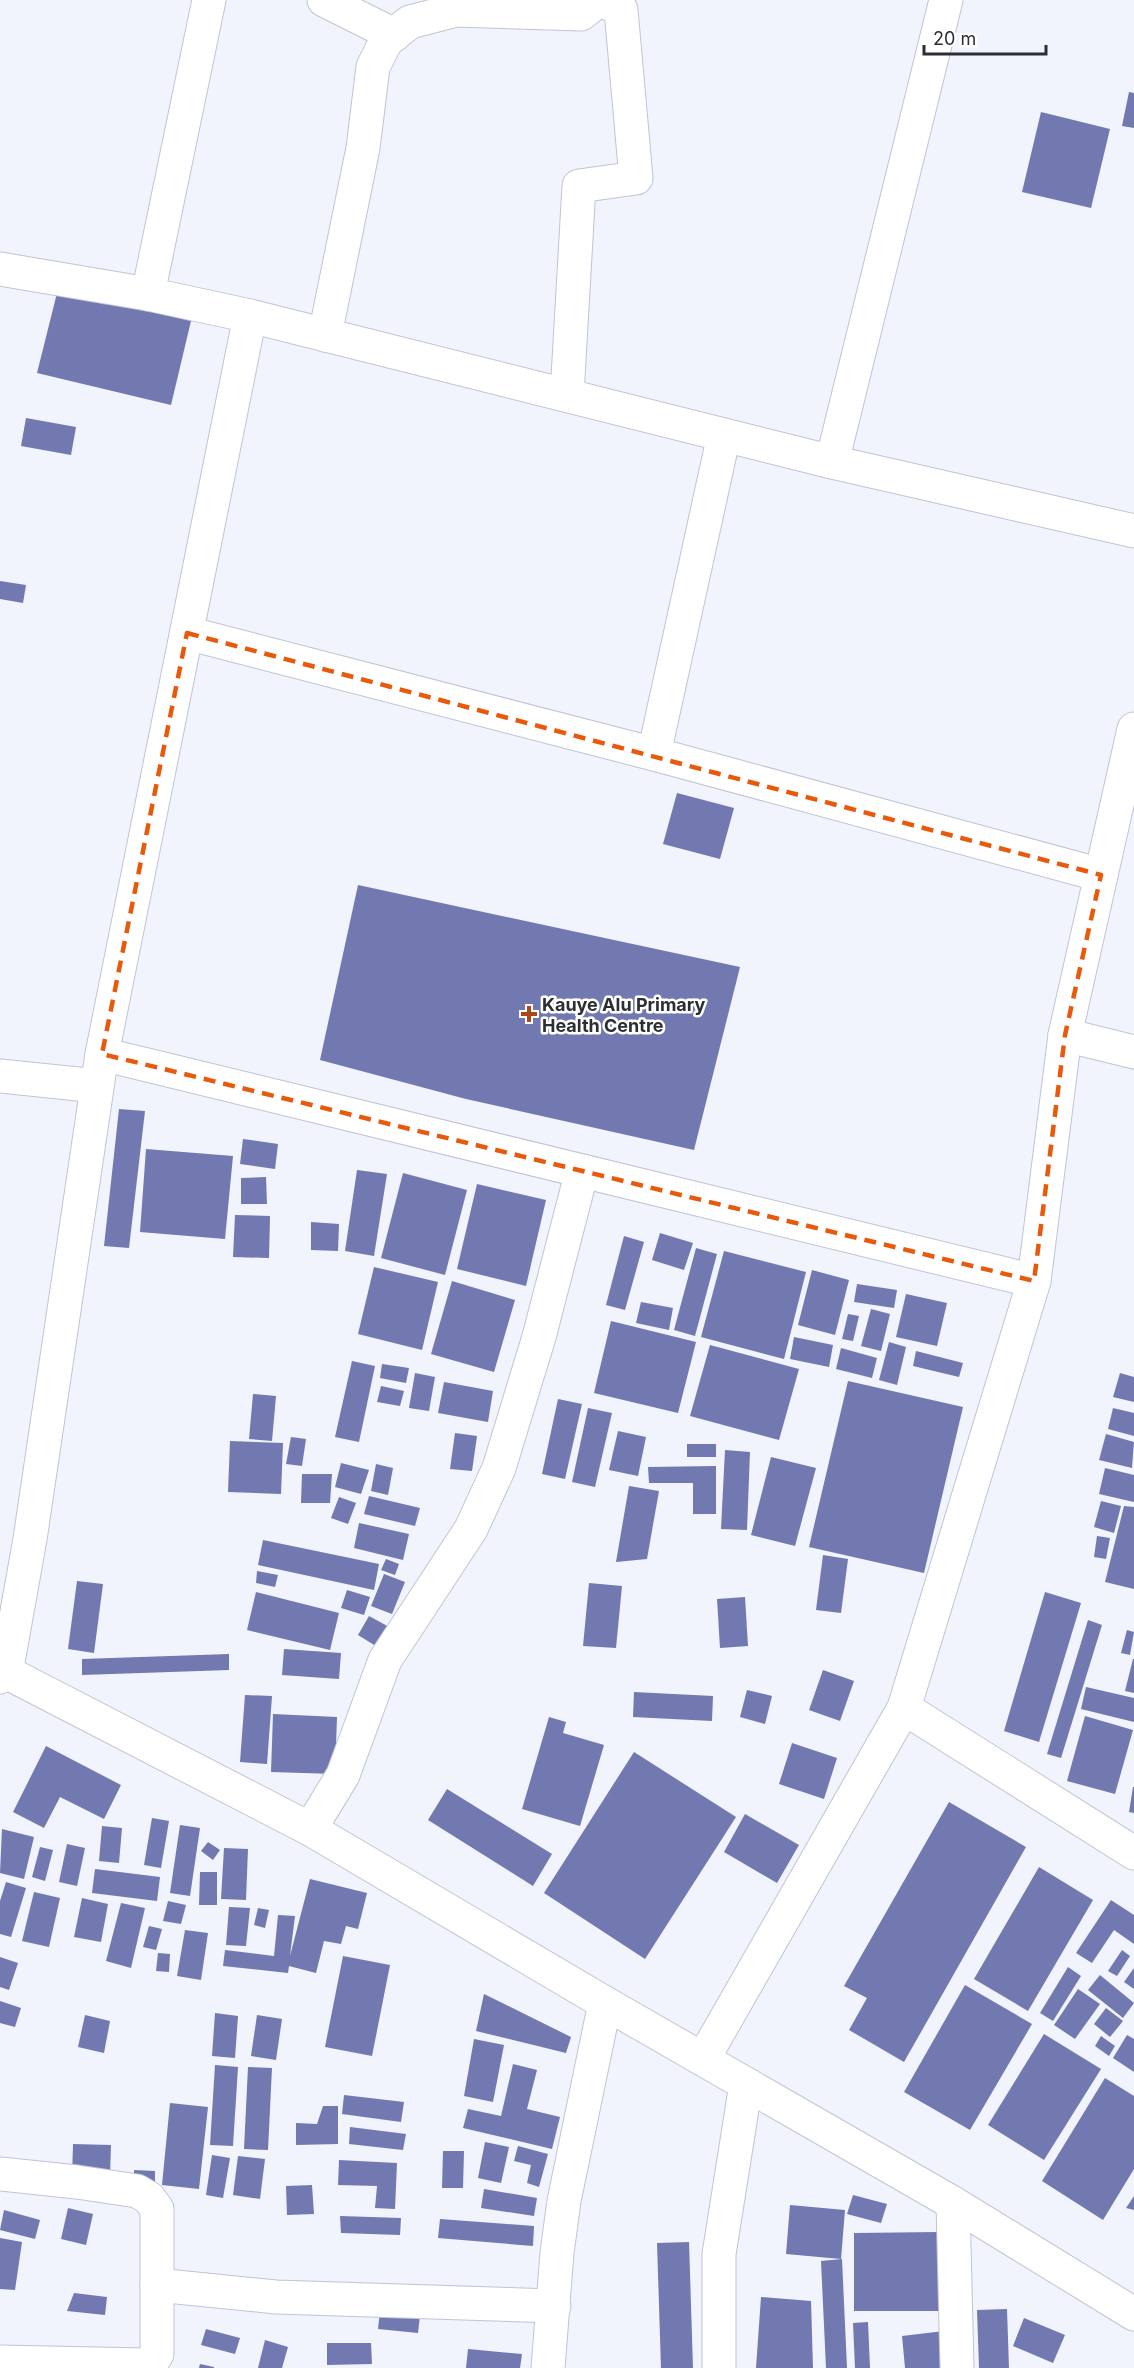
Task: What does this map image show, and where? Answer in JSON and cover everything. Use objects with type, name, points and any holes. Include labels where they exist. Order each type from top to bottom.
[{"type":"street","points":[[147,294],[208,0]]},
{"type":"street","points":[[324,0],[394,35]]},
{"type":"street","points":[[325,335],[363,147],[373,67],[386,41],[410,22],[456,10],[581,14],[600,0],[621,10],[636,178],[579,186],[567,395]]},
{"type":"street","points":[[832,462],[946,0]]},
{"type":"street","points":[[0,269],[147,294],[250,316],[832,462],[1134,531]]},
{"type":"street","points":[[250,316],[102,1054],[30,1539],[2,1673],[310,1829],[605,2003],[953,2203],[1134,2314]]},
{"type":"street","points":[[654,754],[724,435]]},
{"type":"street","points":[[187,633],[654,754],[1101,875]]},
{"type":"street","points":[[703,2059],[904,1708],[1035,1281],[1065,1035],[1134,729]]},
{"type":"street","points":[[1065,1035],[1134,1052]]},
{"type":"street","points":[[102,1054],[1035,1281]]},
{"type":"street","points":[[0,1076],[97,1086]]},
{"type":"street","points":[[310,1829],[343,1774],[385,1660],[471,1529],[499,1468],[539,1337],[582,1171]]},
{"type":"street","points":[[904,1708],[1134,1854]]},
{"type":"street","points":[[548,2368],[557,2253],[564,2201],[605,2003]]},
{"type":"street","points":[[719,2368],[719,2254],[746,2084]]},
{"type":"street","points":[[0,2174],[137,2191],[149,2198],[157,2210],[157,2354],[151,2363],[146,2365],[0,2362]]},
{"type":"street","points":[[953,2203],[957,2368]]},
{"type":"street","points":[[157,2285],[276,2297],[554,2306]]},
{"type":"highlighted area","points":[[187,633],[1101,875],[1065,1035],[1034,1281],[102,1054]]},
{"type":"building","points":[[1129,92],[1134,93],[1134,128],[1122,126]]},
{"type":"building","points":[[1041,112],[1110,129],[1091,208],[1022,192]]},
{"type":"building","points":[[58,289],[191,321],[171,405],[37,373]]},
{"type":"building","points":[[26,418],[76,427],[71,455],[21,446]]},
{"type":"building","points":[[0,581],[26,585],[23,603],[0,599]]},
{"type":"building","points":[[677,793],[734,808],[720,859],[663,844]]},
{"type":"building","name":"Kauye Alu Primary Health Centre","points":[[358,885],[740,967],[694,1150],[466,1099],[320,1060]]},
{"type":"building","points":[[119,1109],[145,1111],[129,1248],[104,1246]]},
{"type":"building","points":[[243,1139],[278,1144],[275,1169],[240,1164]]},
{"type":"building","points":[[146,1149],[233,1156],[225,1239],[140,1232]]},
{"type":"building","points":[[357,1170],[387,1174],[374,1256],[345,1251]]},
{"type":"building","points":[[403,1173],[467,1190],[445,1275],[381,1258]]},
{"type":"building","points":[[266,1177],[267,1204],[241,1204],[241,1178]]},
{"type":"building","points":[[477,1184],[546,1200],[526,1286],[457,1269]]},
{"type":"building","points":[[235,1215],[270,1216],[269,1258],[233,1257]]},
{"type":"building","points":[[311,1222],[339,1224],[338,1251],[311,1250]]},
{"type":"building","points":[[660,1233],[693,1243],[684,1270],[652,1260]]},
{"type":"building","points":[[624,1236],[644,1242],[625,1310],[606,1305]]},
{"type":"building","points":[[696,1248],[717,1254],[695,1336],[674,1330]]},
{"type":"building","points":[[724,1251],[806,1272],[784,1359],[701,1337]]},
{"type":"building","points":[[374,1267],[438,1282],[422,1350],[358,1334]]},
{"type":"building","points":[[812,1270],[849,1280],[835,1335],[798,1325]]},
{"type":"building","points":[[452,1281],[515,1300],[494,1372],[431,1354]]},
{"type":"building","points":[[857,1284],[897,1290],[894,1308],[854,1302]]},
{"type":"building","points":[[906,1294],[947,1303],[937,1346],[896,1337]]},
{"type":"building","points":[[641,1302],[673,1308],[669,1330],[636,1323]]},
{"type":"building","points":[[871,1309],[890,1314],[881,1351],[861,1346]]},
{"type":"building","points":[[848,1314],[859,1316],[853,1341],[842,1339]]},
{"type":"building","points":[[611,1321],[696,1342],[678,1413],[594,1393]]},
{"type":"building","points":[[794,1337],[833,1345],[829,1367],[790,1359]]},
{"type":"building","points":[[889,1342],[906,1347],[897,1385],[879,1380]]},
{"type":"building","points":[[710,1345],[799,1369],[779,1440],[690,1416]]},
{"type":"building","points":[[841,1348],[877,1358],[872,1378],[836,1369]]},
{"type":"building","points":[[916,1351],[963,1363],[959,1377],[913,1366]]},
{"type":"building","points":[[352,1361],[375,1366],[359,1442],[335,1437]]},
{"type":"building","points":[[382,1364],[409,1368],[406,1383],[380,1378]]},
{"type":"building","points":[[415,1373],[435,1377],[429,1411],[409,1408]]},
{"type":"building","points":[[1120,1373],[1134,1377],[1134,1402],[1113,1397]]},
{"type":"building","points":[[848,1381],[963,1407],[924,1573],[809,1547]]},
{"type":"building","points":[[444,1382],[493,1391],[488,1422],[438,1413]]},
{"type":"building","points":[[381,1386],[404,1391],[400,1406],[377,1402]]},
{"type":"building","points":[[253,1394],[276,1396],[272,1441],[249,1439]]},
{"type":"building","points":[[558,1399],[582,1404],[565,1479],[542,1474]]},
{"type":"building","points":[[588,1408],[612,1413],[595,1487],[572,1482]]},
{"type":"building","points":[[1113,1408],[1134,1413],[1134,1436],[1108,1429]]},
{"type":"building","points":[[618,1431],[646,1437],[638,1476],[609,1470]]},
{"type":"building","points":[[455,1433],[477,1436],[472,1471],[450,1469]]},
{"type":"building","points":[[1106,1434],[1134,1442],[1132,1468],[1099,1460]]},
{"type":"building","points":[[291,1437],[306,1439],[302,1466],[286,1464]]},
{"type":"building","points":[[230,1441],[283,1443],[281,1494],[228,1492]]},
{"type":"building","points":[[687,1444],[716,1444],[716,1457],[687,1457]]},
{"type":"building","points":[[725,1450],[750,1452],[747,1530],[721,1529]]},
{"type":"building","points":[[771,1457],[816,1468],[795,1546],[751,1535]]},
{"type":"building","points":[[341,1463],[369,1470],[361,1494],[335,1487]]},
{"type":"building","points":[[376,1464],[393,1468],[388,1495],[371,1491]]},
{"type":"building","points":[[716,1466],[716,1514],[693,1514],[693,1483],[649,1483],[648,1467]]},
{"type":"building","points":[[1105,1468],[1134,1475],[1134,1502],[1099,1494]]},
{"type":"building","points":[[302,1474],[332,1474],[330,1503],[301,1503]]},
{"type":"building","points":[[629,1486],[659,1491],[647,1559],[616,1562]]},
{"type":"building","points":[[369,1496],[420,1508],[415,1526],[364,1514]]},
{"type":"building","points":[[339,1497],[356,1503],[348,1524],[331,1518]]},
{"type":"building","points":[[1101,1501],[1121,1506],[1114,1533],[1094,1527]]},
{"type":"building","points":[[1124,1506],[1134,1507],[1134,1589],[1105,1582]]},
{"type":"building","points":[[359,1523],[409,1534],[403,1560],[354,1548]]},
{"type":"building","points":[[1097,1536],[1110,1538],[1106,1559],[1094,1557]]},
{"type":"building","points":[[263,1540],[379,1564],[374,1590],[258,1565]]},
{"type":"building","points":[[823,1555],[848,1559],[841,1613],[816,1610]]},
{"type":"building","points":[[386,1559],[399,1564],[395,1575],[381,1570]]},
{"type":"building","points":[[257,1571],[278,1575],[275,1587],[256,1583]]},
{"type":"building","points":[[384,1574],[405,1582],[392,1614],[371,1606]]},
{"type":"building","points":[[77,1581],[103,1584],[94,1653],[68,1649]]},
{"type":"building","points":[[589,1583],[622,1586],[616,1648],[583,1646]]},
{"type":"building","points":[[347,1590],[370,1597],[364,1615],[341,1608]]},
{"type":"building","points":[[256,1592],[339,1613],[330,1650],[247,1630]]},
{"type":"building","points":[[1045,1592],[1081,1603],[1039,1742],[1004,1731]]},
{"type":"building","points":[[745,1597],[748,1646],[720,1648],[717,1599]]},
{"type":"building","points":[[369,1616],[391,1628],[379,1648],[358,1635]]},
{"type":"building","points":[[1088,1620],[1102,1625],[1061,1758],[1047,1754]]},
{"type":"building","points":[[1127,1630],[1134,1632],[1130,1655],[1121,1653]]},
{"type":"building","points":[[284,1649],[341,1653],[339,1679],[282,1675]]},
{"type":"building","points":[[229,1654],[229,1670],[82,1675],[82,1659]]},
{"type":"building","points":[[1134,1659],[1134,1693],[1125,1691]]},
{"type":"building","points":[[823,1670],[854,1681],[840,1721],[809,1710]]},
{"type":"building","points":[[1086,1687],[1134,1698],[1134,1722],[1081,1709]]},
{"type":"building","points":[[747,1690],[772,1696],[765,1724],[740,1717]]},
{"type":"building","points":[[634,1692],[713,1696],[712,1721],[633,1717]]},
{"type":"building","points":[[245,1695],[272,1696],[267,1764],[240,1762]]},
{"type":"building","points":[[273,1714],[337,1717],[335,1774],[271,1772]]},
{"type":"building","points":[[1085,1716],[1133,1730],[1115,1794],[1067,1781]]},
{"type":"building","points":[[549,1717],[566,1722],[563,1733],[604,1745],[580,1826],[522,1809]]},
{"type":"building","points":[[792,1743],[837,1758],[824,1799],[779,1784]]},
{"type":"building","points":[[46,1746],[121,1785],[104,1819],[60,1797],[44,1828],[13,1812]]},
{"type":"building","points":[[634,1752],[736,1817],[645,1959],[544,1893]]},
{"type":"building","points":[[1134,1787],[1134,1813],[1129,1812]]},
{"type":"building","points":[[447,1789],[552,1854],[533,1886],[428,1820]]},
{"type":"building","points":[[949,1802],[1026,1847],[904,2062],[849,2030],[867,1998],[844,1986]]},
{"type":"building","points":[[745,1814],[799,1845],[777,1883],[724,1852]]},
{"type":"building","points":[[152,1818],[169,1821],[161,1868],[144,1865]]},
{"type":"building","points":[[180,1825],[200,1828],[190,1896],[170,1893]]},
{"type":"building","points":[[102,1826],[122,1828],[119,1863],[99,1861]]},
{"type":"building","points":[[2,1829],[34,1837],[24,1879],[0,1873]]},
{"type":"building","points":[[208,1842],[220,1850],[213,1860],[201,1851]]},
{"type":"building","points":[[67,1844],[85,1848],[77,1886],[59,1882]]},
{"type":"building","points":[[40,1847],[53,1850],[45,1881],[32,1877]]},
{"type":"building","points":[[224,1848],[248,1849],[246,1900],[221,1899]]},
{"type":"building","points":[[1039,1867],[1093,1900],[1028,2011],[974,1979]]},
{"type":"building","points":[[95,1869],[160,1877],[157,1901],[92,1893]]},
{"type":"building","points":[[200,1872],[217,1872],[217,1905],[199,1905]]},
{"type":"building","points":[[310,1879],[367,1893],[358,1929],[346,1926],[341,1944],[324,1941],[316,1973],[289,1966],[288,1973],[223,1966],[225,1950],[274,1956],[278,1915],[295,1916],[290,1956]]},
{"type":"building","points":[[6,1882],[26,1888],[11,1937],[0,1934],[0,1901]]},
{"type":"building","points":[[34,1892],[60,1898],[49,1947],[22,1941]]},
{"type":"building","points":[[82,1898],[108,1904],[101,1942],[74,1937]]},
{"type":"building","points":[[1111,1900],[1134,1915],[1134,1944],[1114,1930],[1092,1963],[1076,1953]]},
{"type":"building","points":[[168,1901],[186,1905],[181,1924],[163,1921]]},
{"type":"building","points":[[121,1903],[145,1908],[131,1968],[106,1961]]},
{"type":"building","points":[[229,1907],[250,1908],[246,1946],[226,1945]]},
{"type":"building","points":[[258,1908],[269,1910],[265,1928],[254,1925]]},
{"type":"building","points":[[149,1926],[162,1929],[156,1950],[143,1947]]},
{"type":"building","points":[[185,1930],[208,1933],[201,1980],[177,1976]]},
{"type":"building","points":[[1122,1950],[1130,1956],[1117,1976],[1108,1971]]},
{"type":"building","points":[[158,1953],[170,1954],[169,1972],[156,1971]]},
{"type":"building","points":[[343,1956],[390,1965],[372,2056],[325,2047]]},
{"type":"building","points":[[0,1957],[18,1963],[9,1990],[0,1987]]},
{"type":"building","points":[[1068,1967],[1081,1976],[1053,2021],[1040,2013]]},
{"type":"building","points":[[1134,1968],[1134,1989],[1124,1982]]},
{"type":"building","points":[[1100,1975],[1134,2003],[1123,2018],[1088,1990]]},
{"type":"building","points":[[965,1985],[1032,2024],[970,2130],[904,2092]]},
{"type":"building","points":[[1078,1989],[1100,2004],[1075,2039],[1054,2025]]},
{"type":"building","points":[[484,1994],[571,2037],[566,2053],[476,2031]]},
{"type":"building","points":[[0,2001],[21,2008],[15,2027],[0,2023]]},
{"type":"building","points":[[1106,2008],[1123,2021],[1110,2037],[1094,2024]]},
{"type":"building","points":[[215,2013],[238,2016],[235,2058],[212,2056]]},
{"type":"building","points":[[85,2015],[110,2021],[104,2053],[78,2047]]},
{"type":"building","points":[[257,2015],[282,2019],[276,2060],[251,2056]]},
{"type":"building","points":[[1044,2034],[1101,2069],[1044,2160],[988,2125]]},
{"type":"building","points":[[1127,2035],[1134,2039],[1134,2072],[1113,2058]]},
{"type":"building","points":[[1101,2036],[1115,2046],[1109,2056],[1095,2046]]},
{"type":"building","points":[[474,2039],[504,2045],[493,2102],[464,2096]]},
{"type":"building","points":[[513,2064],[537,2070],[527,2109],[560,2117],[552,2149],[463,2128],[468,2109],[501,2116]]},
{"type":"building","points":[[215,2065],[238,2067],[233,2146],[210,2145]]},
{"type":"building","points":[[248,2067],[272,2068],[268,2150],[244,2149]]},
{"type":"building","points":[[1105,2078],[1134,2096],[1134,2169],[1103,2220],[1042,2181]]},
{"type":"building","points":[[344,2095],[404,2102],[401,2122],[342,2114]]},
{"type":"building","points":[[170,2103],[208,2107],[199,2189],[162,2185]]},
{"type":"building","points":[[323,2106],[338,2106],[338,2144],[296,2145],[296,2123],[317,2124]]},
{"type":"building","points":[[350,2127],[406,2134],[403,2150],[349,2144]]},
{"type":"building","points":[[485,2142],[509,2147],[501,2183],[478,2178]]},
{"type":"building","points":[[73,2144],[111,2145],[110,2176],[72,2176]]},
{"type":"building","points":[[518,2146],[548,2154],[539,2187],[527,2183],[531,2165],[514,2161]]},
{"type":"building","points":[[443,2151],[464,2151],[463,2188],[442,2188]]},
{"type":"building","points":[[212,2155],[230,2158],[223,2198],[206,2195]]},
{"type":"building","points":[[238,2156],[265,2159],[260,2199],[233,2195]]},
{"type":"building","points":[[339,2160],[397,2163],[395,2209],[375,2208],[377,2186],[338,2185]]},
{"type":"building","points":[[134,2170],[155,2171],[155,2183],[134,2183]]},
{"type":"building","points":[[312,2185],[314,2214],[287,2215],[286,2186]]},
{"type":"building","points":[[484,2189],[537,2198],[534,2216],[481,2208]]},
{"type":"building","points":[[853,2195],[887,2204],[881,2223],[847,2214]]},
{"type":"building","points":[[1134,2196],[1134,2210],[1126,2208]]},
{"type":"building","points":[[790,2205],[845,2210],[841,2259],[786,2254]]},
{"type":"building","points":[[68,2208],[93,2214],[86,2245],[61,2239]]},
{"type":"building","points":[[4,2210],[40,2220],[35,2239],[0,2230]]},
{"type":"building","points":[[340,2216],[401,2218],[400,2235],[341,2233]]},
{"type":"building","points":[[440,2219],[534,2226],[533,2246],[438,2238]]},
{"type":"building","points":[[939,2232],[939,2311],[854,2311],[854,2233]]},
{"type":"building","points":[[0,2238],[22,2242],[15,2290],[0,2289]]},
{"type":"building","points":[[689,2242],[693,2368],[661,2368],[657,2243]]},
{"type":"building","points":[[842,2259],[847,2368],[826,2368],[821,2261]]},
{"type":"building","points":[[74,2293],[107,2297],[105,2315],[67,2311]]},
{"type":"building","points":[[761,2297],[811,2301],[813,2368],[756,2368]]},
{"type":"building","points":[[1007,2309],[1009,2368],[979,2368],[977,2310]]},
{"type":"building","points":[[380,2311],[420,2315],[418,2333],[378,2329]]},
{"type":"building","points":[[1024,2318],[1065,2335],[1053,2363],[1013,2346]]},
{"type":"building","points":[[868,2322],[870,2368],[855,2368],[853,2323]]},
{"type":"building","points":[[206,2329],[240,2338],[235,2354],[201,2345]]},
{"type":"building","points":[[944,2331],[948,2368],[905,2368],[902,2336]]},
{"type":"building","points":[[265,2340],[288,2347],[282,2368],[258,2368]]},
{"type":"building","points":[[327,2343],[371,2343],[372,2364],[327,2365]]},
{"type":"building","points":[[468,2349],[522,2354],[520,2368],[466,2368]]},
{"type":"building","points":[[200,2364],[214,2367],[214,2368],[199,2368]]},
{"type":"place","name":"Kauye Alu Primary Health Centre","points":[[529,1014]]}]
